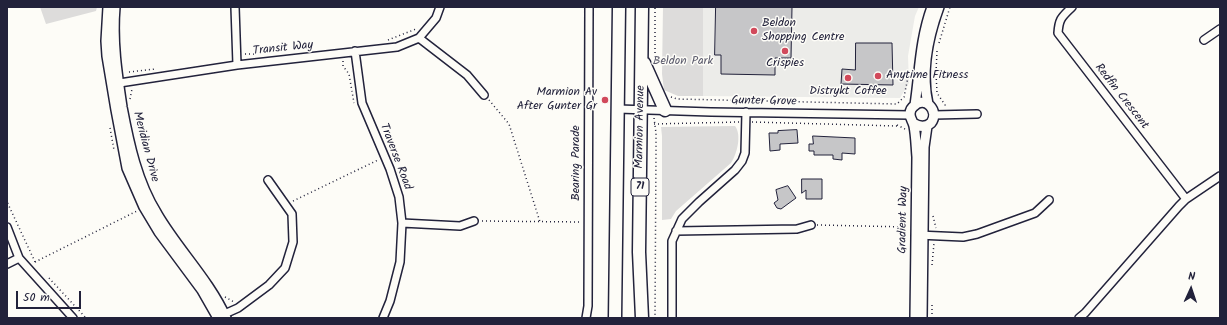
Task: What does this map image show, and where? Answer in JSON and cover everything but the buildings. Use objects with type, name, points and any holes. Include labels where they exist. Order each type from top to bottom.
[{"type":"highway","name":"Marmion Avenue","points":[[615,318],[619,7]]},
{"type":"highway","name":"Marmion Avenue","points":[[642,7],[639,252],[642,318]]},
{"type":"highway","points":[[642,56],[657,95],[660,110]]},
{"type":"street","name":"Meridian Drive","points":[[108,7],[106,41],[115,84],[138,174],[144,190],[156,213],[214,294],[221,317]]},
{"type":"street","name":"Meridian Drive","points":[[115,7],[115,84],[127,168],[144,207],[160,232],[221,317]]},
{"type":"street","points":[[235,7],[237,65]]},
{"type":"street","name":"Transit Way","points":[[115,84],[237,65],[398,47],[419,38],[436,18],[440,7]]},
{"type":"street","name":"Bearing Parade","points":[[586,318],[588,306],[589,7]]},
{"type":"street","points":[[915,105],[918,87],[920,52],[932,7]]},
{"type":"street","points":[[928,104],[921,102],[911,109],[912,119],[919,126],[927,126],[932,121],[934,115],[933,110],[928,104],[924,82],[930,38],[939,7]]},
{"type":"street","name":"Redfin Crescent","points":[[1072,7],[1062,16],[1058,23],[1058,33],[1186,199]]},
{"type":"street","points":[[1204,40],[1220,29]]},
{"type":"street","points":[[419,38],[467,75],[484,95]]},
{"type":"street","name":"Traverse Road","points":[[355,52],[362,103],[390,169],[399,197],[402,223],[400,262],[390,301],[383,318]]},
{"type":"street","name":"Gunter Grove","points":[[618,108],[641,110],[897,115],[912,119]]},
{"type":"street","points":[[672,318],[672,241],[682,219],[735,170],[742,161],[746,153],[746,112]]},
{"type":"street","points":[[934,115],[977,114]]},
{"type":"street","name":"Gradient Way","points":[[912,119],[916,136],[922,318]]},
{"type":"street","name":"Gradient Way","points":[[915,318],[924,148],[927,126]]},
{"type":"street","points":[[1079,318],[1086,313],[1186,199],[1220,176]]},
{"type":"street","points":[[221,317],[238,308],[268,285],[285,268],[293,242],[292,214],[268,180]]},
{"type":"street","points":[[919,236],[963,237],[977,234],[1035,212],[1049,200]]},
{"type":"street","points":[[402,223],[460,226],[474,221]]},
{"type":"street","points":[[676,230],[797,229],[811,225]]},
{"type":"street","points":[[7,227],[19,258],[73,318]]},
{"type":"street","points":[[7,264],[19,258]]},
{"type":"path","points":[[655,7],[655,66]]},
{"type":"path","points":[[944,114],[944,105],[937,93],[936,62],[938,46],[950,7]]},
{"type":"path","points":[[384,41],[417,29]]},
{"type":"path","points":[[343,53],[343,66],[349,74],[352,100],[355,106]]},
{"type":"path","points":[[237,55],[258,55]]},
{"type":"path","points":[[125,68],[131,74],[132,81],[132,88],[128,103]]},
{"type":"path","points":[[129,72],[160,68]]},
{"type":"path","points":[[896,126],[897,104],[904,97],[909,72]]},
{"type":"path","points":[[657,95],[660,92],[677,99],[897,104]]},
{"type":"path","points":[[484,95],[509,124],[540,222]]},
{"type":"path","points":[[655,318],[656,133],[654,124],[660,110]]},
{"type":"path","points":[[654,124],[746,122],[896,126],[904,128],[907,132]]},
{"type":"path","points":[[286,205],[378,160],[377,156]]},
{"type":"path","points":[[7,199],[35,262],[40,268]]},
{"type":"path","points":[[26,266],[144,207]]},
{"type":"path","points":[[932,215],[936,230],[933,245],[932,266]]},
{"type":"path","points":[[474,221],[588,222]]},
{"type":"path","points":[[811,225],[908,227]]},
{"type":"path","points":[[45,274],[86,318]]},
{"type":"path","points":[[223,296],[233,300],[238,308]]},
{"type":"path","points":[[932,305],[932,318]]},
{"type":"shaded area","name":"Beldon Shopping Centre","points":[[703,7],[919,7],[915,16],[908,56],[909,83],[900,98],[703,96]]},
{"type":"green space","points":[[40,7],[97,7],[96,11],[46,24]]},
{"type":"green space","name":"Beldon Park","points":[[663,7],[703,7],[703,96],[678,96],[664,90],[662,74]]},
{"type":"green space","points":[[735,126],[738,134],[738,144],[731,163],[676,211],[671,219],[662,220],[661,127]]},
{"type":"place","name":"Beldon Shopping Centre","points":[[754,31]]},
{"type":"place","name":"Crispies","points":[[785,51]]},
{"type":"place","name":"Anytime Fitness","points":[[878,76]]},
{"type":"place","name":"Distrykt Coffee","points":[[848,78]]},
{"type":"place","name":"Marmion Av After Gunter Gr","points":[[605,100]]}]
